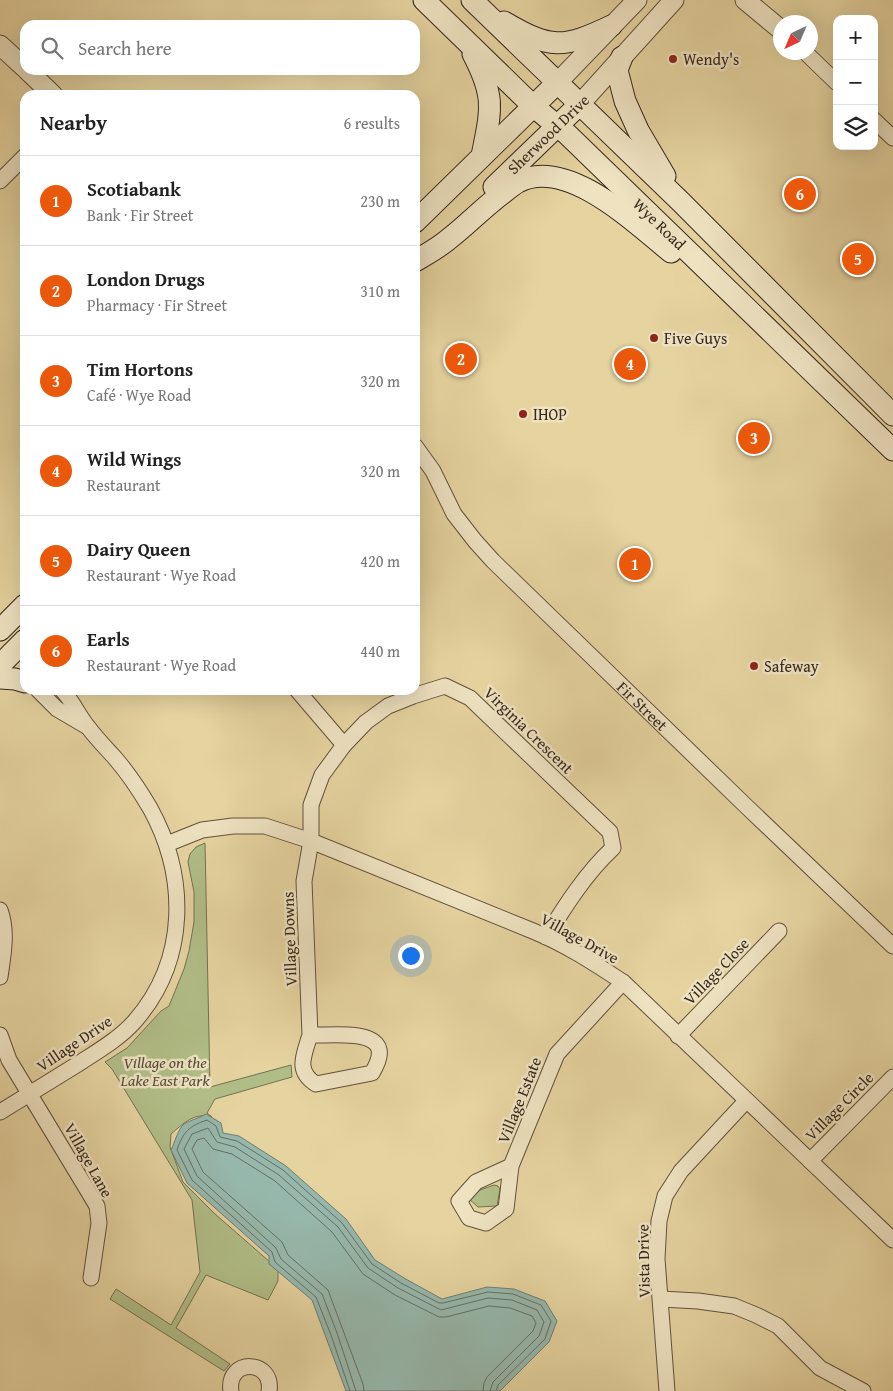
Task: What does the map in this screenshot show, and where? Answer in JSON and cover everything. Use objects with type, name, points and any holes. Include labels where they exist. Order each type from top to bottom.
[{"type":"main road","name":"Wye Road","points":[[424,0],[533,106],[558,126],[893,450]]},
{"type":"main road","name":"Wye Road","points":[[476,3],[681,202],[893,414]]},
{"type":"main road","points":[[476,3],[521,32],[548,42],[570,43],[585,39],[611,26]]},
{"type":"main road","points":[[466,41],[484,75],[490,95],[490,116],[482,156]]},
{"type":"main road","points":[[622,57],[617,70],[629,112],[681,202]]},
{"type":"main road","name":"Sherwood Drive","points":[[420,217],[557,83]]},
{"type":"main road","name":"Sherwood Drive","points":[[420,256],[580,104]]},
{"type":"main road","points":[[420,258],[449,239],[517,182],[543,176],[555,178],[582,187],[598,195],[755,316]]},
{"type":"main road","points":[[0,630],[20,611]]},
{"type":"main road","points":[[11,656],[15,679],[20,680]]},
{"type":"street","name":"Sherwood Drive","points":[[557,83],[637,0]]},
{"type":"street","name":"Sherwood Drive","points":[[580,104],[674,0]]},
{"type":"street","points":[[746,0],[773,23]]},
{"type":"street","points":[[765,0],[777,15]]},
{"type":"street","points":[[0,46],[20,64]]},
{"type":"street","points":[[813,60],[833,79]]},
{"type":"street","points":[[32,75],[48,90]]},
{"type":"street","points":[[878,124],[893,138]]},
{"type":"street","points":[[0,181],[20,161]]},
{"type":"street","name":"Fir Street","points":[[420,453],[433,471],[454,514],[494,561],[893,946]]},
{"type":"street","points":[[0,630],[11,656],[20,670]]},
{"type":"street","name":"Virginia Crescent","points":[[420,694],[445,686],[470,698],[610,832],[613,848],[599,861],[546,936]]},
{"type":"street","name":"Village Drive","points":[[43,695],[57,709],[87,726]]},
{"type":"street","name":"Village Drive","points":[[0,1112],[115,1040],[135,1020],[155,991],[169,962],[175,939],[177,886],[167,844],[150,808],[131,779],[87,726],[67,695]]},
{"type":"street","points":[[302,695],[344,745]]},
{"type":"street","name":"Virginia Crescent","points":[[311,841],[311,804],[322,775],[344,745],[366,722],[388,706],[416,695]]},
{"type":"street","name":"Village Drive","points":[[167,844],[202,830],[233,826],[264,826],[311,841],[546,936],[592,961],[623,982],[893,1240]]},
{"type":"street","name":"Village Downs","points":[[310,1035],[367,1036],[377,1044],[380,1053],[378,1063],[372,1073],[316,1084],[306,1078],[303,1070],[302,1060],[310,1035],[304,880],[311,841]]},
{"type":"street","points":[[0,910],[5,923],[0,977]]},
{"type":"street","name":"Village Close","points":[[678,1036],[779,931]]},
{"type":"street","name":"Village Estate","points":[[511,1166],[557,1054],[623,982]]},
{"type":"street","name":"Village Lane","points":[[0,1035],[9,1060],[97,1206],[98,1223],[90,1278]]},
{"type":"street","name":"Village Circle","points":[[810,1161],[893,1077]]},
{"type":"street","name":"Vista Drive","points":[[667,1391],[657,1259],[659,1221],[665,1196],[681,1171],[746,1100]]},
{"type":"street","points":[[661,1300],[698,1301],[734,1306],[756,1315],[778,1326],[820,1368],[863,1391]]},
{"type":"street","points":[[231,1391],[230,1385],[234,1374],[239,1370],[252,1366],[259,1368],[268,1378],[269,1391]]},
{"type":"green space","name":"Village on the Lake East Park","points":[[205,843],[210,1087],[291,1065],[292,1077],[215,1099],[207,1113],[212,1117],[195,1117],[185,1122],[171,1134],[170,1147],[183,1182],[215,1214],[278,1269],[278,1281],[268,1300],[206,1275],[176,1328],[230,1364],[224,1371],[110,1299],[116,1289],[171,1325],[200,1272],[192,1200],[112,1069],[105,1062],[127,1048],[161,1011],[169,1006],[184,969],[194,922],[194,892],[188,862],[190,854],[196,847]]},
{"type":"green space","points":[[494,1185],[500,1189],[497,1206],[478,1207],[470,1200],[469,1196],[472,1193]]},
{"type":"water","points":[[206,1114],[221,1123],[223,1133],[239,1136],[286,1166],[346,1219],[375,1260],[442,1299],[487,1287],[514,1289],[545,1301],[557,1321],[549,1342],[500,1391],[346,1391],[312,1300],[269,1264],[269,1256],[187,1183],[171,1150],[182,1126]]},
{"type":"place","name":"Wendy's","points":[[673,59]]},
{"type":"place","name":"Earls","points":[[800,194]]},
{"type":"place","name":"Dairy Queen","points":[[858,259]]},
{"type":"place","name":"Five Guys","points":[[654,338]]},
{"type":"place","name":"London Drugs","points":[[461,359]]},
{"type":"place","name":"Wild Wings","points":[[630,364]]},
{"type":"place","name":"IHOP","points":[[523,414]]},
{"type":"place","name":"Tim Hortons","points":[[754,438]]},
{"type":"place","name":"Scotiabank","points":[[635,564]]},
{"type":"place","name":"Safeway","points":[[754,666]]}]
